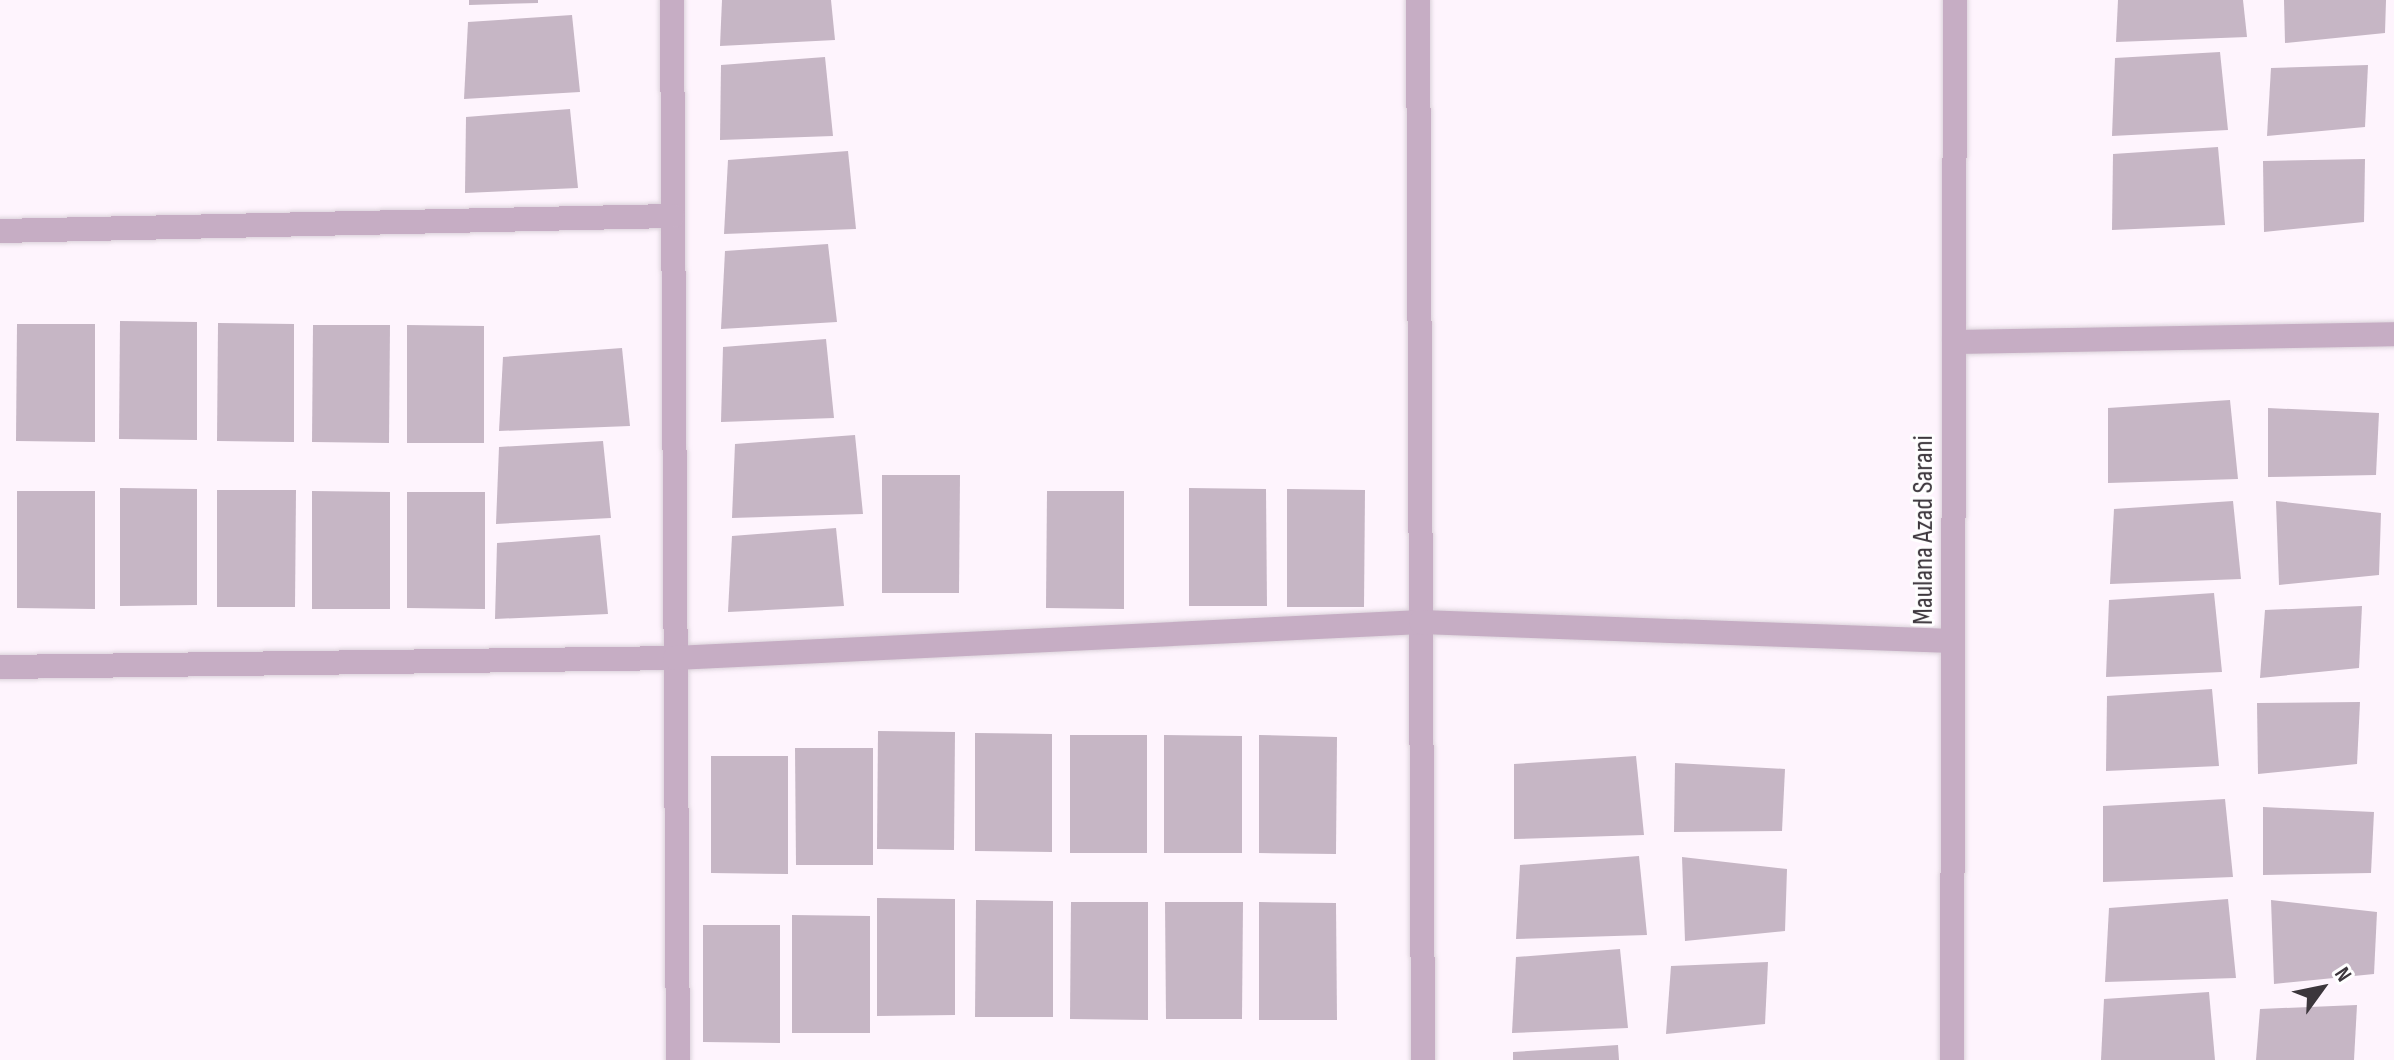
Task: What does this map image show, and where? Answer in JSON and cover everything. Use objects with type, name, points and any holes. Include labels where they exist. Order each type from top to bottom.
[{"type":"street","points":[[672,0],[678,1060]]},
{"type":"street","points":[[1418,0],[1423,1060]]},
{"type":"street","name":"Maulana Azad Sarani","points":[[1952,1060],[1955,0]]},
{"type":"street","points":[[0,231],[673,216]]},
{"type":"street","points":[[1954,342],[2394,334]]},
{"type":"street","points":[[0,667],[675,658],[1421,622],[1953,641]]},
{"type":"building","points":[[469,0],[538,0],[538,3],[469,5]]},
{"type":"building","points":[[722,0],[831,0],[835,40],[720,46]]},
{"type":"building","points":[[2118,0],[2243,0],[2247,37],[2116,42]]},
{"type":"building","points":[[2284,0],[2386,0],[2385,33],[2285,43]]},
{"type":"building","points":[[572,15],[580,92],[464,99],[468,22]]},
{"type":"building","points":[[2220,52],[2228,130],[2112,136],[2115,58]]},
{"type":"building","points":[[825,57],[833,136],[720,140],[721,65]]},
{"type":"building","points":[[2368,65],[2365,127],[2267,136],[2271,68]]},
{"type":"building","points":[[570,109],[578,188],[465,193],[466,117]]},
{"type":"building","points":[[2218,147],[2225,225],[2112,230],[2113,154]]},
{"type":"building","points":[[848,151],[856,229],[724,234],[728,160]]},
{"type":"building","points":[[2365,159],[2364,222],[2264,232],[2263,161]]},
{"type":"building","points":[[828,244],[837,322],[721,329],[725,251]]},
{"type":"building","points":[[120,321],[197,322],[197,440],[119,439]]},
{"type":"building","points":[[218,323],[294,324],[294,442],[217,441]]},
{"type":"building","points":[[17,324],[95,324],[95,442],[16,441]]},
{"type":"building","points":[[313,325],[390,325],[389,443],[312,442]]},
{"type":"building","points":[[407,325],[484,326],[484,443],[407,443]]},
{"type":"building","points":[[826,339],[834,418],[721,422],[723,347]]},
{"type":"building","points":[[622,348],[630,426],[499,431],[503,357]]},
{"type":"building","points":[[2230,400],[2238,479],[2108,483],[2108,408]]},
{"type":"building","points":[[2268,408],[2379,413],[2376,475],[2268,477]]},
{"type":"building","points":[[855,435],[863,514],[732,518],[735,444]]},
{"type":"building","points":[[603,441],[611,518],[496,524],[499,447]]},
{"type":"building","points":[[882,475],[960,475],[959,593],[882,593]]},
{"type":"building","points":[[120,488],[197,489],[197,605],[120,606]]},
{"type":"building","points":[[1189,488],[1266,489],[1267,606],[1189,606]]},
{"type":"building","points":[[1287,489],[1365,490],[1364,607],[1287,607]]},
{"type":"building","points":[[217,490],[296,490],[295,607],[217,607]]},
{"type":"building","points":[[17,491],[95,491],[95,609],[17,608]]},
{"type":"building","points":[[312,491],[390,492],[390,609],[312,609]]},
{"type":"building","points":[[1047,491],[1124,491],[1124,609],[1046,608]]},
{"type":"building","points":[[407,492],[485,492],[485,609],[407,608]]},
{"type":"building","points":[[2233,501],[2241,579],[2110,584],[2114,509]]},
{"type":"building","points":[[2276,501],[2381,513],[2379,575],[2279,585]]},
{"type":"building","points":[[836,528],[844,606],[728,612],[732,536]]},
{"type":"building","points":[[600,535],[608,614],[495,619],[497,543]]},
{"type":"building","points":[[2214,593],[2222,672],[2106,677],[2109,600]]},
{"type":"building","points":[[2362,606],[2359,668],[2260,678],[2265,610]]},
{"type":"building","points":[[2212,689],[2219,766],[2106,771],[2107,696]]},
{"type":"building","points":[[2360,702],[2357,764],[2258,774],[2257,703]]},
{"type":"building","points":[[878,731],[955,732],[954,850],[877,849]]},
{"type":"building","points":[[975,733],[1052,734],[1052,852],[975,851]]},
{"type":"building","points":[[1070,735],[1147,735],[1147,853],[1070,853]]},
{"type":"building","points":[[1164,735],[1242,736],[1242,853],[1164,853]]},
{"type":"building","points":[[1259,735],[1337,737],[1336,854],[1259,853]]},
{"type":"building","points":[[795,748],[873,748],[873,865],[796,865]]},
{"type":"building","points":[[711,756],[788,756],[788,874],[711,873]]},
{"type":"building","points":[[1636,756],[1644,835],[1514,839],[1514,764]]},
{"type":"building","points":[[1675,763],[1785,769],[1782,831],[1674,832]]},
{"type":"building","points":[[2225,799],[2233,877],[2103,882],[2103,806]]},
{"type":"building","points":[[2263,807],[2374,812],[2371,873],[2263,875]]},
{"type":"building","points":[[1639,856],[1647,935],[1516,939],[1520,865]]},
{"type":"building","points":[[1682,857],[1787,869],[1785,931],[1685,941]]},
{"type":"building","points":[[877,898],[955,899],[955,1015],[877,1016]]},
{"type":"building","points":[[2228,899],[2236,978],[2105,982],[2109,908]]},
{"type":"building","points":[[976,900],[1053,901],[1053,1017],[975,1017]]},
{"type":"building","points":[[2271,900],[2377,912],[2374,974],[2274,984]]},
{"type":"building","points":[[1071,902],[1148,902],[1148,1020],[1070,1019]]},
{"type":"building","points":[[1165,902],[1243,902],[1242,1019],[1166,1019]]},
{"type":"building","points":[[1259,902],[1336,903],[1337,1020],[1259,1020]]},
{"type":"building","points":[[792,915],[870,916],[870,1033],[792,1033]]},
{"type":"building","points":[[703,925],[780,925],[780,1043],[703,1042]]},
{"type":"building","points":[[1620,949],[1628,1028],[1512,1033],[1516,957]]},
{"type":"building","points":[[1768,962],[1765,1024],[1666,1034],[1671,966]]},
{"type":"building","points":[[2209,992],[2215,1060],[2101,1060],[2104,999]]},
{"type":"building","points":[[2357,1005],[2354,1060],[2256,1060],[2260,1009]]},
{"type":"building","points":[[1618,1045],[1619,1060],[1513,1060],[1513,1052]]}]
